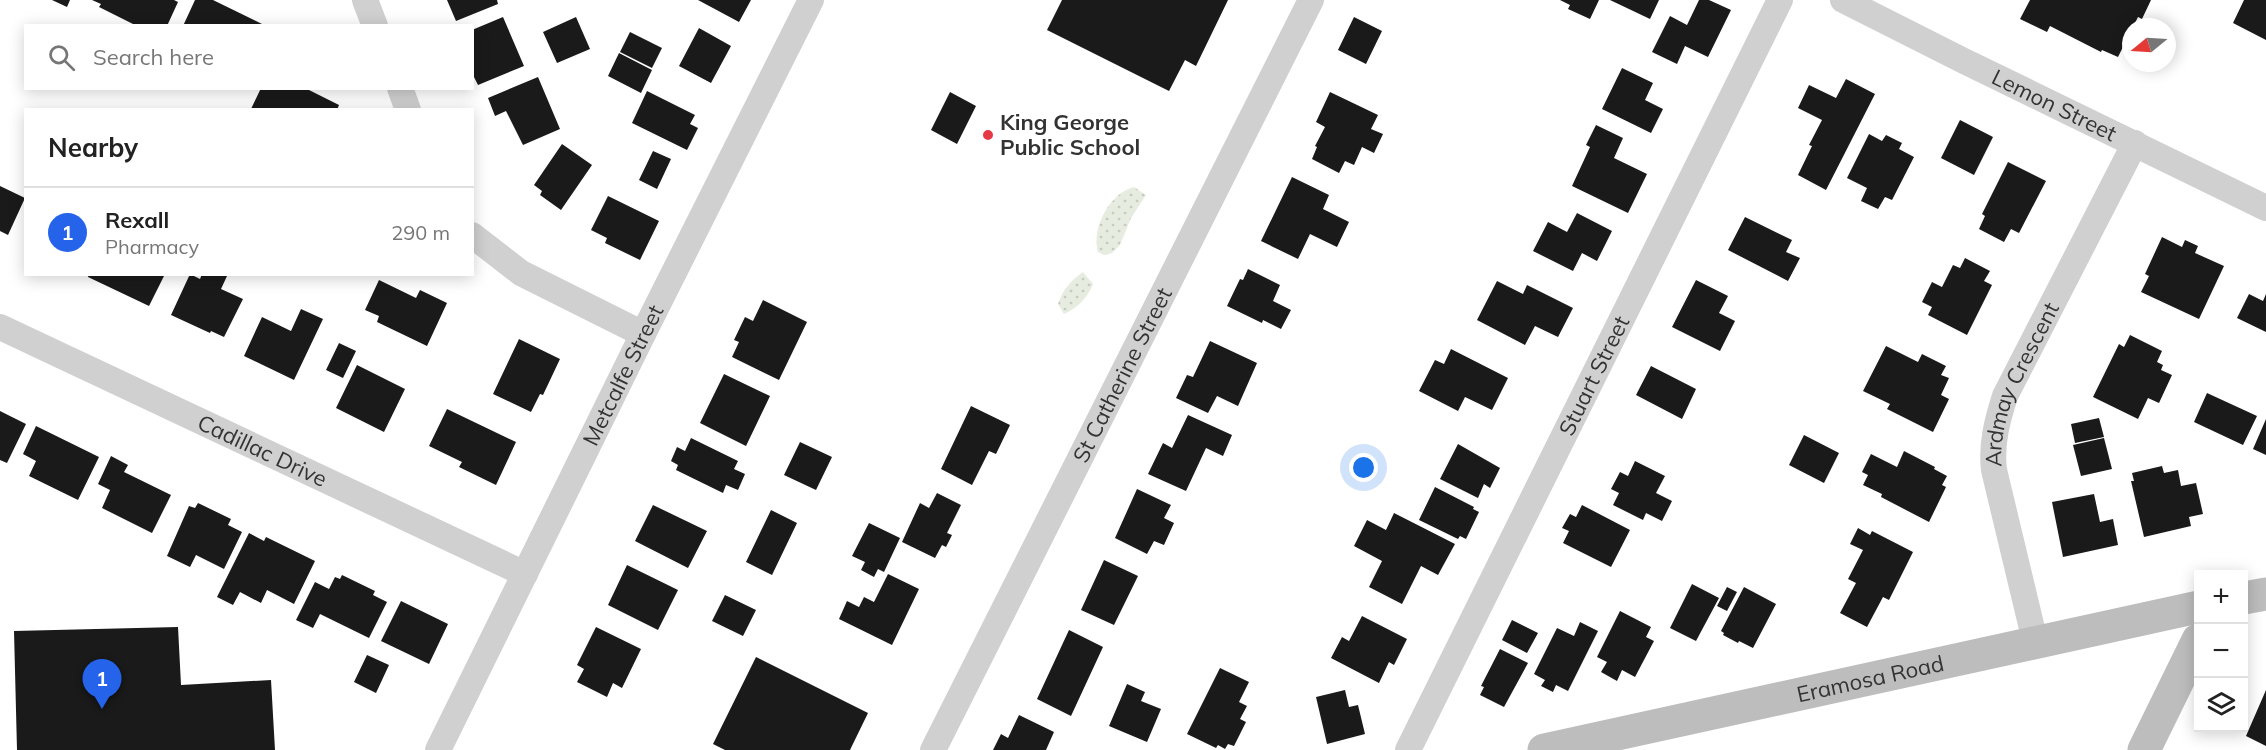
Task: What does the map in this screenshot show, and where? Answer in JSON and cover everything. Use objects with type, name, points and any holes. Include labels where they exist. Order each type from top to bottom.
[{"type":"main road","points":[[2248,597],[2266,594]]},
{"type":"main road","name":"Eramosa Road","points":[[1544,750],[2194,608]]},
{"type":"main road","points":[[2144,750],[2194,649]]},
{"type":"street","points":[[365,0],[374,24]]},
{"type":"street","name":"Metcalfe Street","points":[[438,750],[643,334],[812,0]]},
{"type":"street","name":"St Catherine Street","points":[[933,750],[1311,0]]},
{"type":"street","name":"Stuart Street","points":[[1408,750],[1780,0]]},
{"type":"street","name":"Lemon Street","points":[[1843,0],[2266,207]]},
{"type":"street","points":[[401,90],[407,108]]},
{"type":"street","name":"Ardmay Crescent","points":[[2035,641],[1994,470],[1992,453],[1994,433],[2005,396],[2135,143]]},
{"type":"street","points":[[474,237],[521,273],[643,334]]},
{"type":"street","name":"Cadillac Drive","points":[[0,327],[525,574]]},
{"type":"shaded area","points":[[1134,187],[1146,195],[1131,218],[1120,245],[1112,253],[1104,255],[1098,252],[1097,233],[1100,222],[1117,196]]},
{"type":"shaded area","points":[[1083,272],[1093,284],[1091,289],[1078,305],[1064,314],[1058,304],[1060,299],[1068,286]]},
{"type":"building","points":[[52,0],[70,0],[67,7]]},
{"type":"building","points":[[92,0],[174,0],[178,2],[168,24],[133,24],[99,7],[101,4]]},
{"type":"building","points":[[195,0],[213,0],[262,24],[184,24]]},
{"type":"building","points":[[447,0],[497,0],[498,4],[456,21]]},
{"type":"building","points":[[698,0],[751,0],[739,22]]},
{"type":"building","points":[[1062,0],[1228,0],[1196,66],[1185,60],[1169,91],[1047,30]]},
{"type":"building","points":[[1560,0],[1599,0],[1590,19],[1568,9],[1570,5]]},
{"type":"building","points":[[1610,0],[1659,0],[1650,19]]},
{"type":"building","points":[[1699,0],[1709,0],[1731,10],[1708,57],[1685,46],[1677,64],[1652,52],[1670,16],[1687,25]]},
{"type":"building","points":[[2030,0],[2151,0],[2142,18],[2122,18],[2122,49],[2118,57],[2102,50],[2101,52],[2050,26],[2047,32],[2020,19]]},
{"type":"building","points":[[2244,0],[2266,0],[2266,40],[2233,23]]},
{"type":"building","points":[[503,17],[524,66],[478,85],[474,77],[474,29]]},
{"type":"building","points":[[576,17],[590,49],[557,63],[543,32]]},
{"type":"building","points":[[1354,17],[1382,31],[1366,64],[1338,50]]},
{"type":"building","points":[[699,28],[731,46],[711,83],[679,66]]},
{"type":"building","points":[[630,32],[662,48],[652,68],[620,52]]},
{"type":"building","points":[[619,53],[652,70],[641,93],[608,76]]},
{"type":"building","points":[[1622,68],[1653,83],[1645,100],[1663,109],[1651,133],[1602,109]]},
{"type":"building","points":[[538,77],[560,129],[523,145],[506,111],[495,116],[488,98]]},
{"type":"building","points":[[1846,79],[1875,94],[1826,190],[1798,175],[1812,146],[1809,145],[1822,120],[1798,108],[1809,85],[1836,98]]},
{"type":"building","points":[[260,90],[309,90],[339,105],[338,108],[251,108]]},
{"type":"building","points":[[647,91],[695,115],[690,124],[698,128],[687,150],[632,123]]},
{"type":"building","points":[[950,92],[976,106],[957,144],[931,130]]},
{"type":"building","points":[[1330,92],[1378,115],[1371,129],[1383,134],[1374,153],[1362,147],[1354,165],[1345,161],[1339,173],[1312,159],[1317,147],[1315,146],[1325,127],[1316,122]]},
{"type":"building","points":[[1960,120],[1993,137],[1974,175],[1941,158]]},
{"type":"building","points":[[1596,125],[1623,138],[1614,158],[1647,174],[1628,213],[1572,186],[1590,147],[1586,145]]},
{"type":"building","points":[[1869,134],[1882,141],[1886,135],[1902,143],[1899,149],[1914,157],[1892,200],[1885,197],[1878,209],[1861,201],[1867,188],[1847,178]]},
{"type":"building","points":[[562,144],[592,165],[561,210],[540,195],[542,191],[534,185]]},
{"type":"building","points":[[653,151],[671,159],[657,189],[639,180]]},
{"type":"building","points":[[2008,162],[2046,181],[2019,233],[2011,229],[2004,242],[1979,229],[1985,216],[1982,214]]},
{"type":"building","points":[[1292,177],[1329,195],[1323,209],[1349,222],[1337,247],[1310,234],[1298,259],[1261,241]]},
{"type":"building","points":[[0,186],[24,198],[24,200],[8,235],[0,231]]},
{"type":"building","points":[[608,196],[659,221],[640,260],[605,243],[607,238],[591,230]]},
{"type":"building","points":[[1577,213],[1612,231],[1597,261],[1582,253],[1573,271],[1533,251],[1548,222],[1567,232]]},
{"type":"building","points":[[1745,217],[1792,240],[1786,252],[1800,258],[1788,281],[1728,250]]},
{"type":"building","points":[[2162,237],[2182,247],[2185,240],[2198,246],[2195,253],[2224,266],[2199,319],[2141,292],[2149,276],[2145,274]]},
{"type":"building","points":[[1965,258],[1990,271],[1984,281],[1992,285],[1967,335],[1928,315],[1932,307],[1922,302],[1932,282],[1942,287],[1953,265],[1960,268]]},
{"type":"building","points":[[1248,269],[1280,285],[1273,301],[1291,310],[1281,329],[1263,320],[1262,323],[1227,306],[1240,279],[1243,280]]},
{"type":"building","points":[[88,276],[164,276],[149,306]]},
{"type":"building","points":[[189,276],[200,279],[201,276],[227,276],[221,289],[243,299],[224,337],[171,315]]},
{"type":"building","points":[[379,280],[416,298],[420,290],[447,303],[427,346],[377,322],[379,316],[365,310]]},
{"type":"building","points":[[1696,280],[1728,296],[1719,313],[1735,321],[1720,351],[1672,327]]},
{"type":"building","points":[[1497,281],[1523,294],[1527,285],[1573,308],[1558,337],[1535,326],[1525,345],[1477,320]]},
{"type":"building","points":[[2249,294],[2263,301],[2266,294],[2266,332],[2237,318]]},
{"type":"building","points":[[763,300],[807,322],[779,380],[732,357],[739,342],[734,340],[745,317],[753,321]]},
{"type":"building","points":[[301,309],[323,319],[294,380],[244,356],[262,317],[291,331]]},
{"type":"building","points":[[2130,335],[2162,351],[2157,362],[2163,365],[2161,370],[2172,375],[2159,403],[2148,398],[2138,419],[2093,397],[2119,344],[2124,347]]},
{"type":"building","points":[[519,339],[560,359],[543,395],[540,394],[531,412],[493,394]]},
{"type":"building","points":[[1210,341],[1257,363],[1238,406],[1217,396],[1208,413],[1176,398],[1187,375],[1193,377]]},
{"type":"building","points":[[339,343],[356,351],[343,378],[326,370]]},
{"type":"building","points":[[1886,346],[1918,362],[1922,354],[1946,366],[1941,375],[1949,378],[1941,395],[1949,399],[1933,432],[1887,409],[1890,404],[1863,391]]},
{"type":"building","points":[[1451,349],[1508,378],[1492,410],[1465,397],[1458,411],[1419,391],[1435,360],[1444,364]]},
{"type":"building","points":[[357,365],[405,389],[384,432],[336,408]]},
{"type":"building","points":[[1651,366],[1696,389],[1682,419],[1636,395]]},
{"type":"building","points":[[724,374],[770,396],[746,446],[700,423]]},
{"type":"building","points":[[2207,393],[2257,416],[2243,445],[2194,422]]},
{"type":"building","points":[[971,406],[1010,425],[996,454],[989,451],[972,485],[941,469]]},
{"type":"building","points":[[447,409],[516,442],[496,485],[459,467],[462,462],[429,446]]},
{"type":"building","points":[[0,411],[26,424],[7,463],[0,460]]},
{"type":"building","points":[[1188,415],[1232,435],[1223,456],[1206,448],[1186,491],[1148,474],[1163,443],[1172,448]]},
{"type":"building","points":[[2099,418],[2104,437],[2075,443],[2071,424]]},
{"type":"building","points":[[2266,419],[2266,455],[2253,449]]},
{"type":"building","points":[[36,426],[99,457],[78,500],[29,476],[36,461],[23,454]]},
{"type":"building","points":[[1804,435],[1839,453],[1824,483],[1789,465]]},
{"type":"building","points":[[691,438],[738,461],[734,469],[745,474],[738,490],[726,485],[723,493],[676,470],[678,465],[671,461],[677,447],[685,451]]},
{"type":"building","points":[[2104,438],[2112,469],[2081,476],[2073,445]]},
{"type":"building","points":[[800,442],[832,457],[816,490],[784,475]]},
{"type":"building","points":[[1458,444],[1500,468],[1490,488],[1484,484],[1478,498],[1440,479]]},
{"type":"building","points":[[1904,451],[1947,476],[1942,485],[1946,487],[1929,522],[1863,485],[1868,475],[1862,472],[1871,454],[1897,467]]},
{"type":"building","points":[[111,456],[128,465],[124,472],[171,495],[152,533],[102,508],[110,490],[98,484]]},
{"type":"building","points":[[1635,461],[1665,476],[1656,493],[1672,501],[1662,521],[1646,513],[1643,520],[1613,505],[1619,493],[1611,489],[1620,472],[1628,476]]},
{"type":"building","points":[[2162,466],[2164,473],[2178,470],[2181,486],[2196,483],[2203,514],[2189,517],[2191,526],[2144,537],[2131,481],[2134,481],[2132,473]]},
{"type":"building","points":[[1435,487],[1474,507],[1473,509],[1479,512],[1466,539],[1460,536],[1458,539],[1419,520]]},
{"type":"building","points":[[1137,489],[1171,505],[1164,518],[1174,523],[1164,545],[1154,541],[1147,554],[1115,538]]},
{"type":"building","points":[[937,493],[961,505],[947,533],[952,535],[946,547],[942,545],[935,558],[902,542],[920,503],[929,508]]},
{"type":"building","points":[[2094,494],[2100,522],[2113,519],[2118,545],[2063,557],[2052,502]]},
{"type":"building","points":[[198,503],[231,519],[228,525],[242,532],[224,569],[196,555],[190,567],[167,556],[189,506],[195,508]]},
{"type":"building","points":[[653,505],[707,531],[688,568],[635,541]]},
{"type":"building","points":[[1582,505],[1630,530],[1611,567],[1563,543],[1569,531],[1562,528],[1570,514],[1576,517]]},
{"type":"building","points":[[771,510],[797,523],[772,575],[746,562]]},
{"type":"building","points":[[1394,513],[1455,544],[1438,575],[1421,566],[1402,604],[1369,587],[1382,561],[1354,546],[1367,520],[1386,530]]},
{"type":"building","points":[[869,523],[900,538],[884,572],[878,569],[874,577],[861,570],[865,562],[852,556]]},
{"type":"building","points":[[1858,528],[1870,535],[1872,531],[1913,552],[1889,600],[1883,597],[1867,627],[1840,613],[1856,583],[1848,579],[1863,550],[1850,544]]},
{"type":"building","points":[[249,533],[264,541],[266,537],[315,561],[294,604],[267,590],[261,603],[240,592],[233,605],[217,597]]},
{"type":"building","points":[[1104,560],[1138,576],[1114,625],[1081,610]]},
{"type":"building","points":[[627,565],[678,590],[658,630],[608,605]]},
{"type":"building","points":[[888,574],[919,589],[892,645],[839,619],[847,601],[859,607],[864,597],[874,602]]},
{"type":"building","points":[[342,575],[375,591],[373,595],[387,602],[369,638],[320,614],[313,628],[296,620],[315,582],[329,589],[335,577],[340,579]]},
{"type":"building","points":[[1692,584],[1719,598],[1696,641],[1670,628]]},
{"type":"building","points":[[1727,587],[1737,592],[1727,611],[1717,606]]},
{"type":"building","points":[[1744,587],[1776,604],[1753,648],[1739,641],[1738,643],[1723,635],[1721,631]]},
{"type":"building","points":[[725,595],[756,610],[743,636],[712,621]]},
{"type":"building","points":[[401,601],[448,624],[429,664],[381,641]]},
{"type":"building","points":[[1620,611],[1651,627],[1646,637],[1654,641],[1635,677],[1622,670],[1617,681],[1601,672],[1607,662],[1597,657]]},
{"type":"building","points":[[1362,616],[1407,639],[1394,665],[1389,662],[1379,683],[1331,658],[1342,637],[1349,641]]},
{"type":"building","points":[[1512,620],[1538,633],[1527,653],[1502,640]]},
{"type":"building","points":[[1580,622],[1598,631],[1568,691],[1556,685],[1553,692],[1541,686],[1545,680],[1534,674],[1557,628],[1574,636]]},
{"type":"building","points":[[178,627],[181,685],[271,680],[275,750],[17,750],[14,631]]},
{"type":"building","points":[[596,627],[641,649],[622,688],[613,683],[607,697],[577,682],[584,669],[577,665]]},
{"type":"building","points":[[1069,630],[1103,647],[1071,716],[1037,699]]},
{"type":"building","points":[[1500,649],[1528,663],[1504,707],[1480,695],[1484,687],[1481,686]]},
{"type":"building","points":[[367,655],[389,665],[376,693],[354,682]]},
{"type":"building","points":[[756,657],[868,713],[850,750],[725,750],[713,744]]},
{"type":"building","points":[[1220,668],[1249,682],[1239,702],[1247,706],[1240,719],[1246,722],[1234,746],[1228,744],[1225,749],[1218,745],[1216,748],[1187,734]]},
{"type":"building","points":[[1127,684],[1145,692],[1141,701],[1161,709],[1147,742],[1109,726]]},
{"type":"building","points":[[1345,690],[1349,707],[1358,705],[1365,734],[1327,744],[1316,697]]},
{"type":"building","points":[[2266,690],[2266,746],[2246,736]]},
{"type":"building","points":[[1019,715],[1054,732],[1046,750],[993,750],[1001,734],[1008,738]]},
{"type":"place","name":"King George Public School","points":[[988,135]]},
{"type":"place","name":"Rexall","points":[[102,709]]}]
